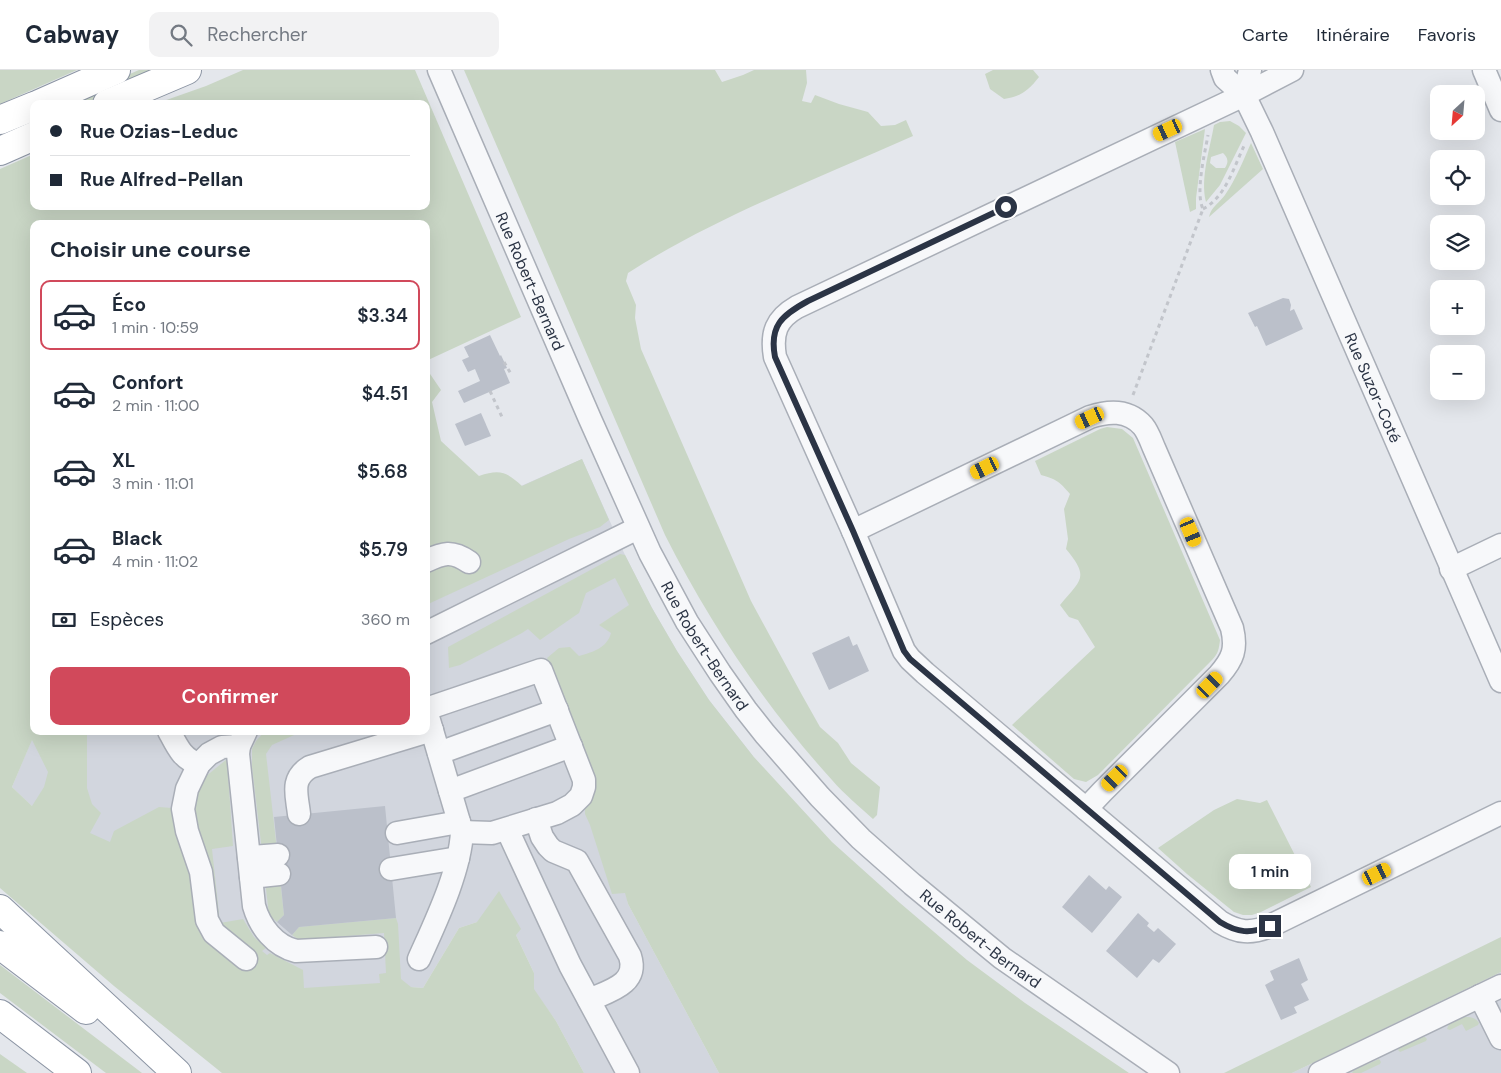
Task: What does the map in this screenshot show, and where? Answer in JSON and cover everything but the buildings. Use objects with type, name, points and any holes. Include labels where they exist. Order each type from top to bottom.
[{"type":"highway","points":[[48,100],[116,70]]},
{"type":"highway","points":[[116,100],[187,70]]},
{"type":"highway","points":[[0,120],[30,108]]},
{"type":"highway","points":[[0,151],[30,138]]},
{"type":"highway","points":[[0,909],[176,1073]]},
{"type":"highway","points":[[0,945],[172,1073]]},
{"type":"highway","points":[[0,1014],[77,1073]]},
{"type":"street","name":"Rue Robert-Bernard","points":[[439,70],[638,528],[674,600],[720,673],[764,734],[801,777],[880,856],[986,946],[1168,1073]]},
{"type":"street","name":"Rue Suzor-Coté","points":[[1222,70],[1225,78],[1244,95],[1262,132],[1501,681]]},
{"type":"street","points":[[1244,95],[1250,70]]},
{"type":"street","points":[[1292,70],[1244,95],[788,312],[782,318],[776,330],[775,357],[853,531],[904,651],[910,659],[1220,922],[1236,930],[1256,932],[1501,813]]},
{"type":"street","points":[[1484,70],[1501,110]]},
{"type":"street","points":[[853,531],[1097,415],[1119,412],[1143,426],[1232,628],[1235,639],[1234,649],[1228,665],[1219,675],[1086,810]]},
{"type":"street","points":[[430,631],[638,528]]},
{"type":"street","points":[[1451,569],[1501,545]]},
{"type":"street","points":[[430,559],[441,554],[452,554],[460,556],[469,562]]},
{"type":"street","points":[[397,834],[461,827],[492,833],[557,813],[572,805],[581,796],[584,788],[584,780],[541,670],[430,715]]},
{"type":"street","points":[[439,753],[557,710]]},
{"type":"street","points":[[419,959],[454,874],[462,842],[461,827],[430,723]]},
{"type":"street","points":[[171,735],[179,751],[199,764]]},
{"type":"street","points":[[299,814],[296,784],[302,772],[385,735]]},
{"type":"street","points":[[242,738],[209,754],[199,764],[186,789],[183,808],[187,831],[201,872],[208,920],[214,932],[246,959]]},
{"type":"street","points":[[242,738],[238,754],[254,906],[260,921],[269,934],[289,949],[296,951],[376,947]]},
{"type":"street","points":[[450,791],[571,746]]},
{"type":"street","points":[[536,819],[542,837],[548,846],[554,851],[577,861],[630,956],[633,965],[632,974],[625,982],[589,1000]]},
{"type":"street","points":[[507,828],[570,965],[628,1073]]},
{"type":"street","points":[[391,868],[458,858]]},
{"type":"street","points":[[250,867],[279,865]]},
{"type":"street","points":[[1331,1071],[1501,986]]},
{"type":"street","points":[[1480,996],[1501,1038]]},
{"type":"path","points":[[1203,209],[1200,204],[1201,177],[1211,126]]},
{"type":"path","points":[[1130,400],[1203,209],[1210,206],[1224,189],[1249,137]]},
{"type":"path","points":[[504,362],[511,374]]},
{"type":"path","points":[[490,392],[502,417]]},
{"type":"shaded area","points":[[582,459],[625,555],[652,608],[709,700],[753,756],[619,854],[628,904],[719,1073],[584,1073],[556,1021],[533,989],[534,973],[516,935],[477,922],[459,928],[423,988],[411,987],[378,1042],[84,856],[12,787],[33,735],[430,735],[430,526]]},
{"type":"shaded area","points":[[1501,972],[1501,1073],[1292,1073],[1317,1061]]},
{"type":"green space","points":[[0,70],[77,70],[0,104]]},
{"type":"green space","points":[[139,70],[160,70],[92,100],[70,100]]},
{"type":"green space","points":[[243,70],[415,70],[428,100],[166,100]]},
{"type":"green space","points":[[464,70],[715,70],[722,82],[754,70],[806,70],[807,83],[802,101],[811,103],[815,95],[868,112],[881,126],[895,125],[906,120],[913,136],[732,216],[628,273],[626,281],[636,305],[635,318],[641,349],[751,601],[820,727],[838,743],[851,763],[880,787],[877,815],[873,819],[837,785],[784,723],[740,663],[682,568],[665,535]]},
{"type":"green space","points":[[993,70],[1033,70],[1039,77],[1024,92],[1015,97],[1004,99],[990,89],[985,74]]},
{"type":"green space","points":[[430,105],[521,317],[430,359],[430,220],[30,220],[30,735],[87,735],[87,788],[92,804],[101,813],[90,833],[110,842],[114,831],[159,807],[172,808],[183,831],[205,777],[227,759],[233,846],[212,849],[220,923],[243,919],[254,937],[266,948],[262,951],[267,955],[270,953],[303,970],[304,988],[380,983],[379,974],[386,973],[384,933],[299,940],[292,935],[299,927],[396,918],[398,924],[401,979],[411,987],[423,988],[459,928],[477,922],[499,891],[521,929],[516,935],[534,973],[534,989],[556,1021],[584,1073],[222,1073],[114,986],[0,888],[0,169],[30,156],[30,210],[430,210]],"holes":[[[32,740],[48,772],[44,787],[32,806],[12,787]]]},
{"type":"green space","points":[[1230,121],[1246,133],[1220,185],[1206,202],[1204,183],[1206,164],[1214,125]],"holes":[[[1223,153],[1227,158],[1225,168],[1216,168],[1210,163],[1211,157]]]},
{"type":"green space","points":[[1205,129],[1196,209],[1190,212],[1175,142]]},
{"type":"green space","points":[[1251,143],[1263,169],[1209,217],[1212,210],[1233,183]]},
{"type":"green space","points":[[430,374],[441,390],[432,402],[441,441],[479,476],[498,472],[503,473],[522,486],[582,459],[609,520],[600,527],[569,539],[430,603]]},
{"type":"green space","points":[[1107,427],[1122,429],[1133,438],[1220,640],[1216,656],[1098,775],[1086,782],[1074,779],[1012,725],[1095,647],[1078,620],[1069,617],[1060,605],[1080,578],[1078,566],[1066,549],[1068,539],[1064,509],[1070,494],[1057,482],[1041,475],[1035,461]]},
{"type":"green space","points":[[620,554],[625,555],[652,608],[709,700],[753,756],[832,842],[967,960],[1025,1003],[1129,1073],[719,1073],[628,904],[625,893],[612,894],[585,814],[585,796],[590,776],[567,704],[547,658],[559,648],[570,647],[579,656],[603,646],[611,633],[599,625],[629,605],[615,578],[586,593],[579,613],[540,640],[528,629],[460,665],[449,668],[448,647]]},
{"type":"green space","points":[[261,735],[294,735],[272,745],[266,754],[277,850],[262,851],[252,767],[252,749]]},
{"type":"green space","points":[[1237,799],[1260,803],[1267,800],[1311,887],[1252,915],[1234,912],[1158,848],[1214,810]]},
{"type":"green space","points":[[280,879],[284,915],[277,922],[269,915],[265,880]]},
{"type":"green space","points":[[1501,937],[1501,972],[1292,1073],[1224,1073]]},
{"type":"green space","points":[[0,965],[142,1073],[106,1073],[0,993]]},
{"type":"green space","points":[[1464,1017],[1474,1018],[1479,1023],[1466,1031],[1462,1024],[1450,1030],[1447,1029],[1449,1024]]},
{"type":"green space","points":[[1422,1037],[1427,1039],[1426,1041],[1400,1052],[1398,1050],[1400,1047]]},
{"type":"green space","points":[[0,1054],[27,1073],[0,1073]]},
{"type":"green space","points":[[1379,1059],[1380,1064],[1361,1073],[1352,1073],[1354,1070]]},
{"type":"route","points":[[1006,207],[788,312],[782,318],[776,330],[774,340],[775,357],[853,531],[904,651],[916,666],[1220,922],[1227,927],[1246,932],[1256,932],[1270,926]]}]
